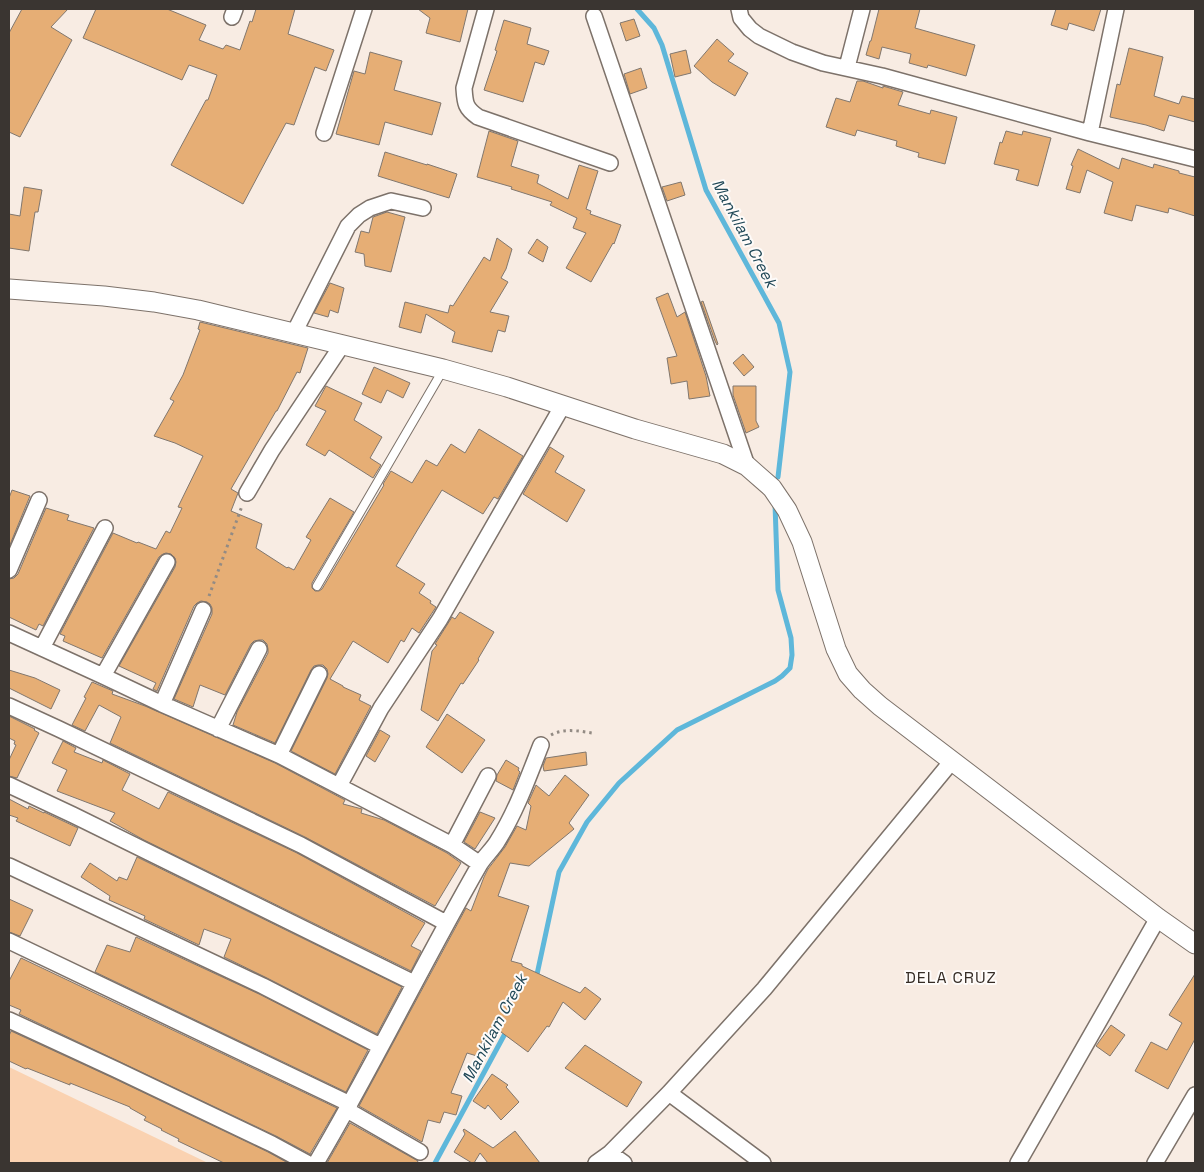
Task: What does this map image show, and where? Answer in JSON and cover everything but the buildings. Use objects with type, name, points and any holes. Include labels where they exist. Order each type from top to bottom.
[{"type":"street","points":[[324,133],[364,9]]},
{"type":"street","points":[[486,9],[464,88],[464,101],[469,110],[478,117],[610,164]]},
{"type":"street","points":[[739,9],[741,18],[759,36],[792,52],[823,63],[882,76],[1090,133],[1195,159]]},
{"type":"street","points":[[847,67],[862,9]]},
{"type":"street","points":[[1090,133],[1116,9]]},
{"type":"street","points":[[594,16],[747,466]]},
{"type":"street","points":[[294,333],[348,226],[359,214],[391,201],[423,208]]},
{"type":"street","points":[[9,289],[104,296],[154,302],[198,310],[342,344],[443,369],[563,405],[635,429],[723,454],[747,466],[772,488],[788,510],[802,542],[836,649],[848,674],[862,690],[952,761],[1195,944]]},
{"type":"street","points":[[247,493],[272,450],[342,344]]},
{"type":"street","points":[[339,786],[380,708],[440,619],[563,405]]},
{"type":"street","points":[[9,570],[40,500]]},
{"type":"street","points":[[42,648],[105,528]]},
{"type":"street","points":[[103,676],[167,562]]},
{"type":"street","points":[[162,704],[203,610]]},
{"type":"street","points":[[9,633],[162,704],[279,755],[452,845],[480,864]]},
{"type":"street","points":[[218,729],[259,649]]},
{"type":"street","points":[[279,755],[319,674]]},
{"type":"street","points":[[9,706],[301,845],[446,923]]},
{"type":"street","points":[[316,1163],[446,923],[480,864],[497,843],[509,821],[541,745]]},
{"type":"street","points":[[596,1163],[610,1153],[669,1093],[764,989],[952,761]]},
{"type":"street","points":[[452,845],[488,776]]},
{"type":"street","points":[[9,785],[414,983]]},
{"type":"street","points":[[9,866],[263,986],[380,1046]]},
{"type":"street","points":[[1018,1163],[1158,918]]},
{"type":"street","points":[[9,941],[348,1107],[420,1152]]},
{"type":"street","points":[[9,1020],[272,1144],[307,1163]]},
{"type":"street","points":[[669,1093],[764,1163]]},
{"type":"street","points":[[1155,1163],[1195,1096]]},
{"type":"street","points":[[610,1153],[624,1163]]},
{"type":"lane","points":[[317,586],[443,369]]},
{"type":"path","points":[[203,610],[247,493]]},
{"type":"path","points":[[541,745],[547,737],[556,732],[570,730],[592,733]]},
{"type":"shaded area","points":[[9,1067],[208,1163],[9,1163]]},
{"type":"waterway","name":"Mankilam Creek","points":[[637,9],[654,28],[662,45],[706,190],[779,323],[790,372],[778,477]]},
{"type":"waterway","name":"Mankilam Creek","points":[[536,979],[559,872],[587,822],[619,783],[677,730],[775,681],[790,668],[792,655],[791,638],[778,590],[775,504]]},
{"type":"waterway","name":"Mankilam Creek","points":[[435,1163],[507,1030]]},
{"type":"district","name":"DELA CRUZ","points":[[951,977]]}]
